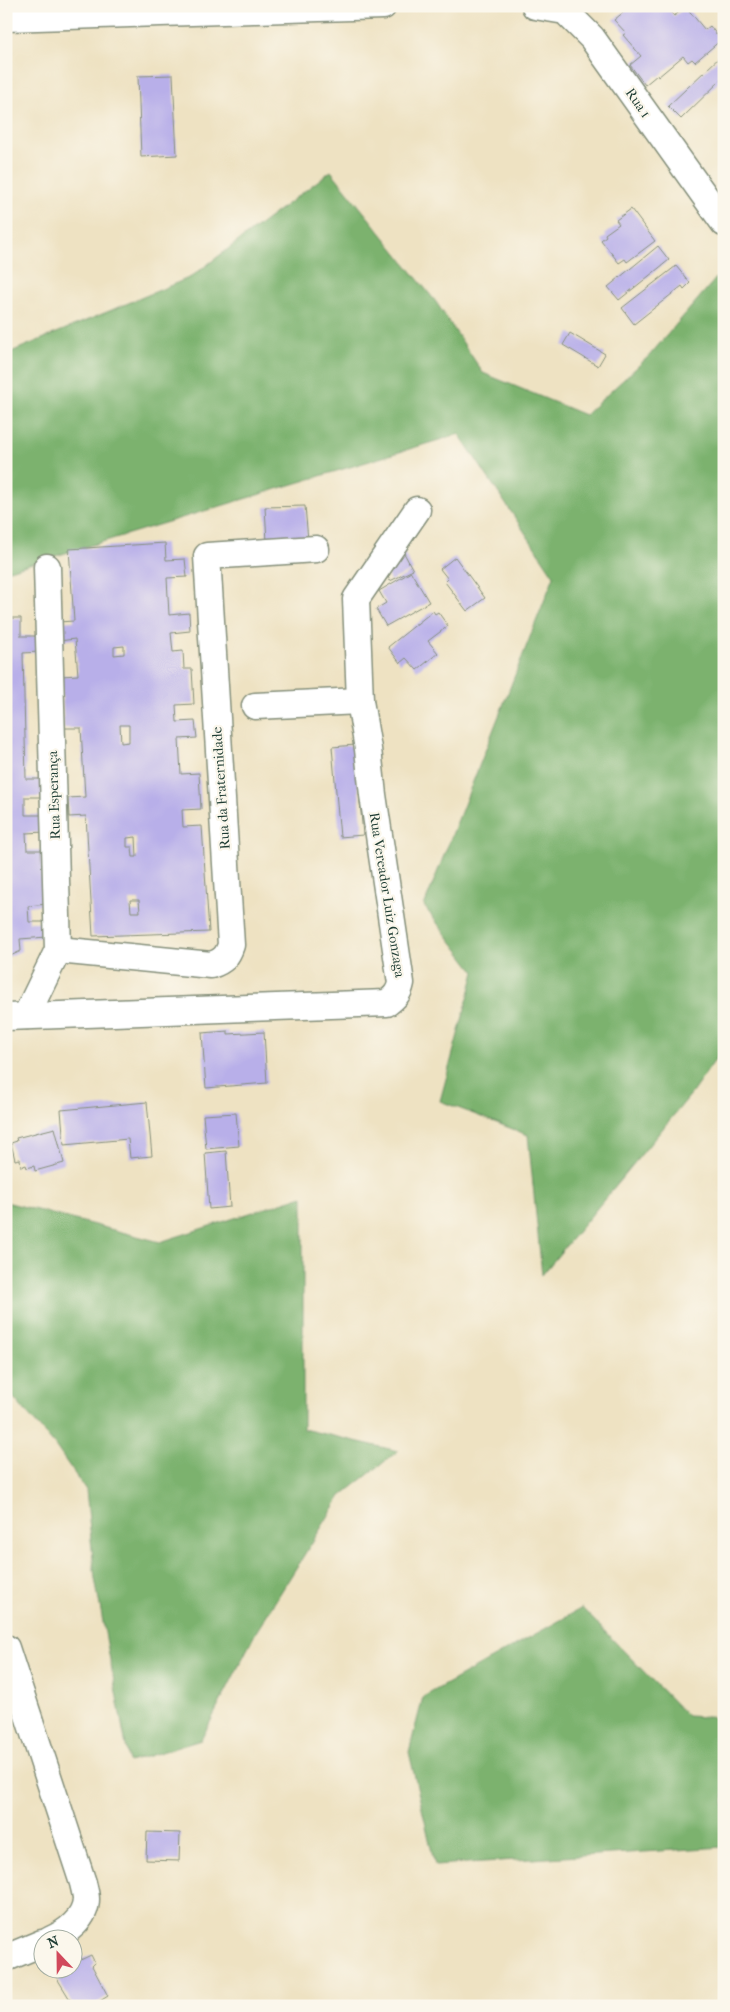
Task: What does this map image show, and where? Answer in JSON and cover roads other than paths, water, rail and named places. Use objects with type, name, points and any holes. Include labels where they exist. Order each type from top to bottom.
[{"type":"street","points":[[6,18],[383,6]]},
{"type":"street","name":"Rua 1","points":[[535,6],[565,11],[592,38],[724,223]]},
{"type":"street","name":"Rua Vereador Luiz Gonzaga","points":[[16,1017],[387,1003],[395,998],[400,991],[401,984],[360,701],[356,599],[417,510]]},
{"type":"street","name":"Rua da Fraternidade","points":[[58,950],[211,965],[227,956],[231,945],[207,556],[316,549]]},
{"type":"street","name":"Rua Esperança","points":[[16,1017],[58,950],[47,567]]},
{"type":"street","points":[[255,706],[360,701]]},
{"type":"street","points":[[6,1648],[84,1884],[86,1900],[84,1910],[76,1922],[67,1930]]},
{"type":"street","points":[[6,1958],[32,1947]]}]
